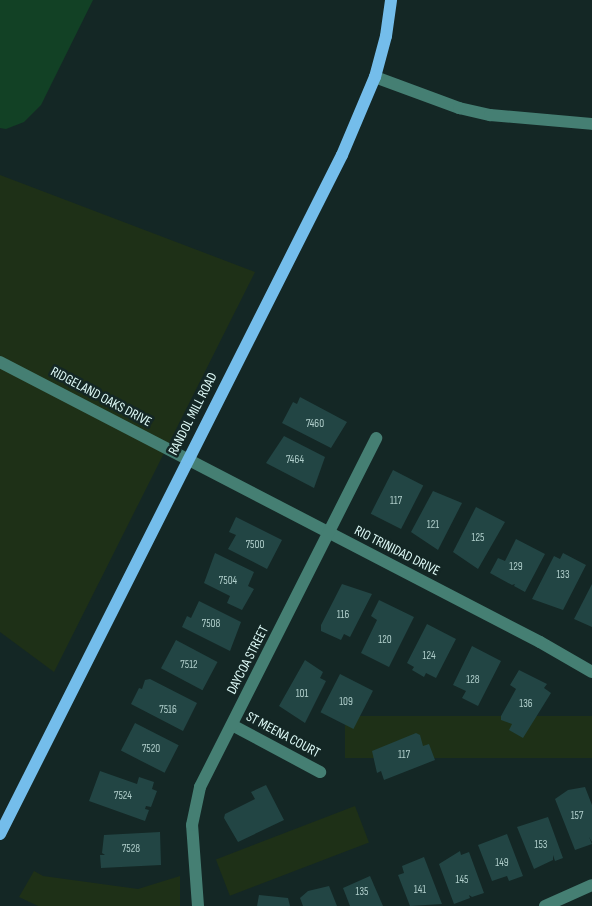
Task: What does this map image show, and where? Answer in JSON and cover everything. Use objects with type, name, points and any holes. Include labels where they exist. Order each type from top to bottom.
[{"type":"main road","name":"RANDOL MILL ROAD","points":[[0,834],[186,460],[342,155],[375,77],[386,36],[391,0]]},
{"type":"street","points":[[375,77],[459,108],[490,115],[592,124]]},
{"type":"street","name":"RIDGELAND OAKS DRIVE","points":[[0,362],[186,460]]},
{"type":"street","name":"DAYCOA STREET","points":[[198,906],[192,825],[194,805],[232,724],[376,438]]},
{"type":"street","name":"RIO TRINIDAD DRIVE","points":[[186,460],[533,638],[592,672]]},
{"type":"street","name":"ST MEENA COURT","points":[[232,724],[320,772]]},
{"type":"street","points":[[544,906],[592,885]]},
{"type":"shaded area","points":[[0,0],[93,0],[41,105],[24,122],[6,129],[0,128]]},
{"type":"shaded area","points":[[0,175],[255,272],[54,672],[0,632]]},
{"type":"shaded area","points":[[345,716],[592,716],[592,758],[345,758]]},
{"type":"shaded area","points":[[355,806],[369,842],[230,896],[216,859]]},
{"type":"shaded area","points":[[34,871],[43,876],[138,889],[180,876],[180,906],[38,906],[19,897]]},
{"type":"building","points":[[300,397],[347,422],[331,448],[282,423],[293,402],[297,404]]},
{"type":"building","points":[[284,436],[325,457],[314,488],[266,463]]},
{"type":"building","points":[[393,470],[423,485],[401,529],[371,514]]},
{"type":"building","points":[[433,491],[462,503],[438,550],[411,532]]},
{"type":"building","points":[[476,507],[505,522],[478,569],[453,552]]},
{"type":"building","points":[[236,517],[282,540],[267,569],[228,549],[236,535],[229,532]]},
{"type":"building","points":[[516,539],[545,554],[525,592],[514,586],[515,584],[512,585],[490,573],[498,558],[505,561]]},
{"type":"building","points":[[215,553],[254,572],[248,586],[254,589],[242,610],[227,603],[230,596],[204,583]]},
{"type":"building","points":[[563,553],[586,565],[563,610],[532,599],[554,556],[560,559]]},
{"type":"building","points":[[342,584],[372,594],[350,637],[344,634],[341,640],[321,631],[321,625]]},
{"type":"building","points":[[592,584],[592,627],[574,619]]},
{"type":"building","points":[[379,600],[414,617],[389,667],[361,653],[377,620],[371,616]]},
{"type":"building","points":[[199,601],[241,622],[230,651],[182,627],[187,616],[191,618]]},
{"type":"building","points":[[427,624],[456,639],[436,678],[426,673],[424,677],[412,670],[414,667],[407,663]]},
{"type":"building","points":[[176,640],[217,662],[202,690],[161,668]]},
{"type":"building","points":[[472,646],[501,661],[478,706],[462,698],[466,691],[453,685]]},
{"type":"building","points":[[305,660],[323,672],[320,678],[326,681],[305,723],[279,706]]},
{"type":"building","points":[[519,670],[547,684],[544,688],[551,693],[523,738],[509,730],[512,724],[501,720],[501,716],[516,689],[510,685]]},
{"type":"building","points":[[340,674],[373,691],[353,729],[320,712]]},
{"type":"building","points":[[150,679],[197,703],[183,731],[131,704],[139,688],[142,689],[145,680]]},
{"type":"building","points":[[135,723],[179,745],[165,773],[121,751]]},
{"type":"building","points":[[416,733],[420,735],[423,746],[429,744],[435,760],[384,780],[381,771],[377,773],[372,751]]},
{"type":"building","points":[[100,771],[137,784],[139,777],[154,782],[152,789],[157,791],[151,807],[146,806],[145,809],[149,810],[145,821],[89,801]]},
{"type":"building","points":[[266,785],[284,820],[238,842],[224,818],[225,814],[255,799],[251,792]]},
{"type":"building","points":[[585,787],[592,805],[592,842],[589,837],[592,844],[575,850],[555,799],[568,790]]},
{"type":"building","points":[[548,817],[563,858],[555,861],[553,855],[553,860],[534,869],[517,827]]},
{"type":"building","points":[[160,832],[161,865],[101,868],[100,855],[105,855],[102,853],[104,835]]},
{"type":"building","points":[[507,834],[523,876],[509,881],[507,876],[492,881],[478,845]]},
{"type":"building","points":[[460,851],[461,855],[469,852],[484,893],[472,897],[469,895],[470,898],[454,904],[439,864]]},
{"type":"building","points":[[424,857],[442,904],[410,906],[398,875],[404,873],[402,866]]},
{"type":"building","points":[[370,876],[383,906],[350,906],[343,888]]},
{"type":"building","points":[[329,886],[337,906],[303,906],[300,898],[308,891]]},
{"type":"building","points":[[259,895],[288,898],[290,906],[257,906]]}]
